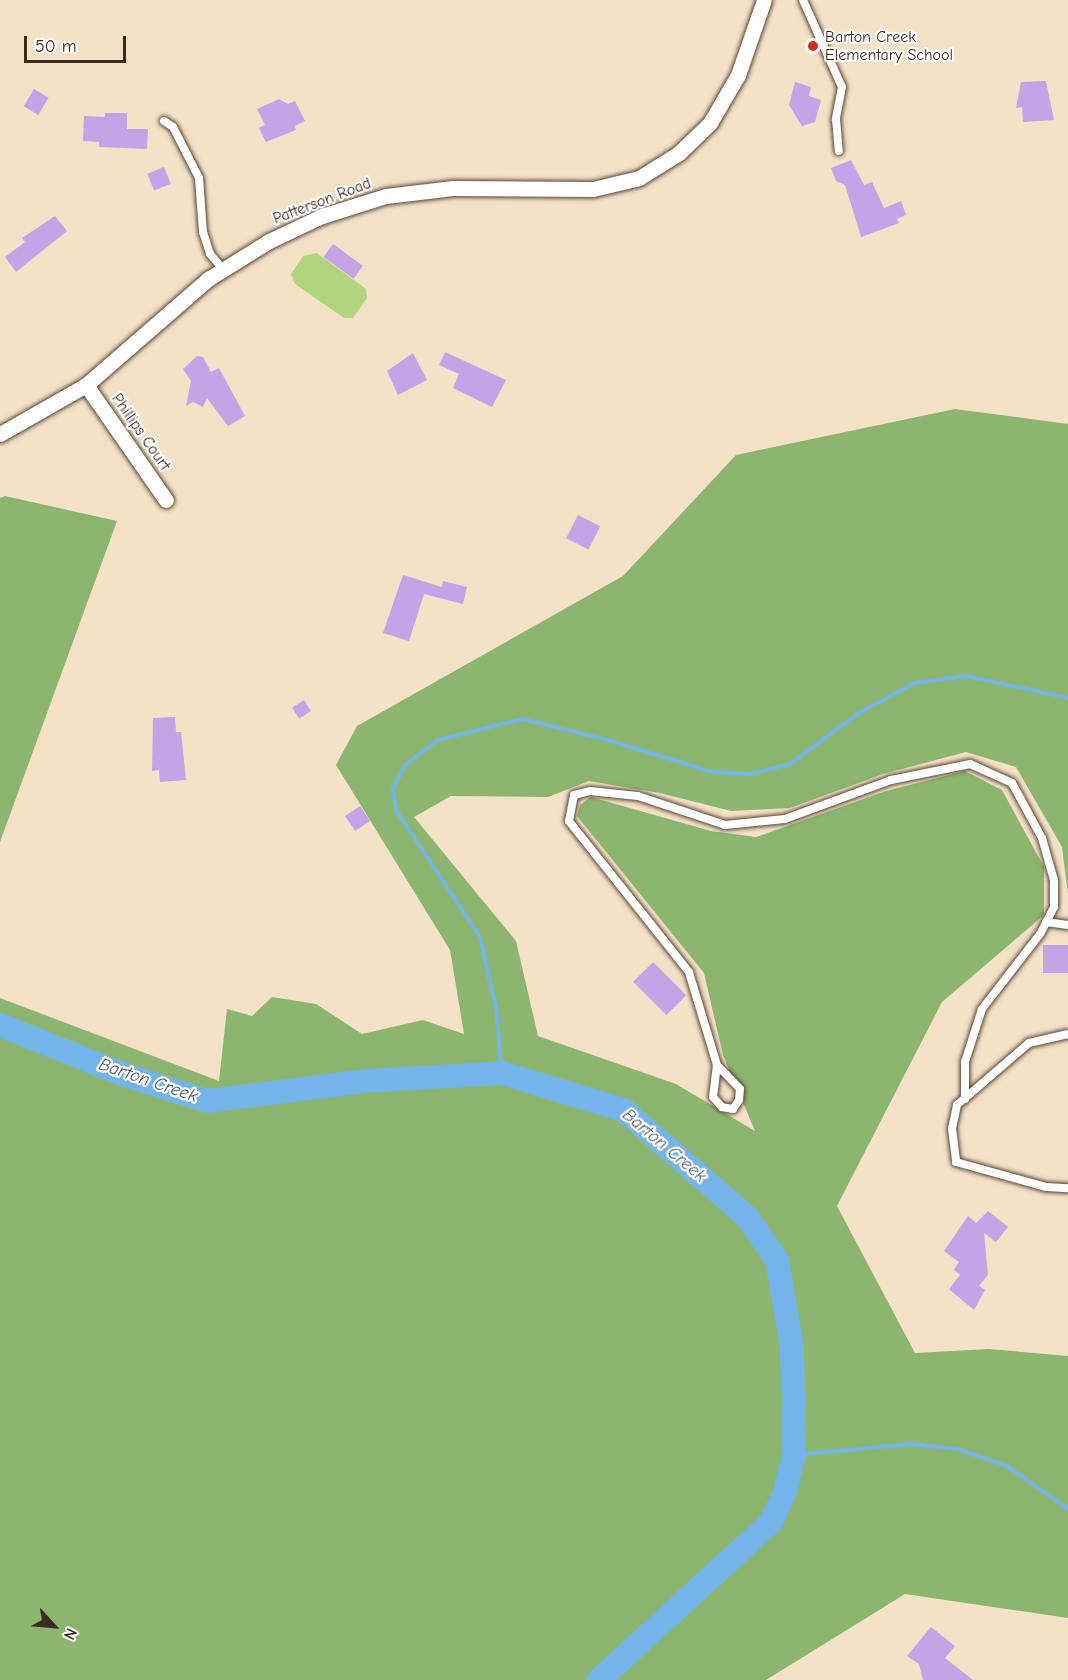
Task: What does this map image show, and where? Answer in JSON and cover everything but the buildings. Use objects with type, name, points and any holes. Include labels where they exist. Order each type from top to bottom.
[{"type":"street","name":"Patterson Road","points":[[0,434],[86,385],[223,269],[290,231],[380,196],[453,188],[593,189],[639,178],[680,153],[710,123],[738,75],[764,0]]},
{"type":"street","name":"Phillips Court","points":[[86,385],[166,500]]},
{"type":"lane","points":[[802,0],[842,87],[836,119],[839,151]]},
{"type":"lane","points":[[164,121],[173,127],[199,178],[203,232],[210,254],[223,269]]},
{"type":"lane","points":[[717,1065],[741,1089],[739,1100],[733,1108],[723,1107],[713,1097],[717,1065],[689,972],[569,821],[574,795],[581,791],[638,796],[725,825],[785,819],[891,780],[970,764],[1012,783],[1042,838],[1054,880],[1054,907],[1046,922],[982,1009],[965,1062],[964,1099]]},
{"type":"lane","points":[[1046,922],[1068,925]]},
{"type":"lane","points":[[1068,1034],[1029,1043],[957,1105],[952,1128],[956,1162],[1046,1186],[1068,1188]]},
{"type":"green space","points":[[317,253],[366,289],[367,298],[353,318],[344,318],[295,284],[291,274],[303,256]]},
{"type":"green space","points":[[955,409],[1068,424],[1068,894],[1062,847],[1016,767],[966,752],[883,774],[790,808],[731,811],[660,793],[589,781],[548,797],[451,796],[414,817],[516,941],[538,1036],[676,1084],[755,1131],[723,1055],[704,973],[577,816],[580,805],[591,797],[711,831],[756,837],[886,791],[965,771],[1002,790],[1044,867],[1044,915],[942,1002],[837,1206],[915,1353],[989,1349],[1068,1356],[1068,1618],[905,1594],[766,1680],[0,1680],[0,998],[219,1081],[227,1009],[252,1016],[272,997],[316,1004],[362,1034],[423,1020],[464,1034],[450,950],[336,765],[357,726],[623,576],[736,455]]},
{"type":"green space","points":[[5,496],[117,521],[0,842],[0,498]]},
{"type":"waterway","points":[[502,1073],[496,1008],[480,937],[396,810],[393,789],[405,765],[438,740],[522,719],[608,740],[712,772],[750,774],[790,764],[859,713],[915,683],[966,676],[1068,698]]},
{"type":"waterway","name":"Barton Creek","points":[[0,1025],[122,1074],[207,1101],[365,1081],[502,1073],[624,1110],[747,1217],[777,1260],[792,1347],[794,1455],[785,1492],[771,1522],[599,1680]]},
{"type":"waterway","points":[[794,1455],[911,1444],[957,1449],[1007,1466],[1068,1509]]},
{"type":"place","name":"Barton Creek Elementary School","points":[[813,46]]}]
